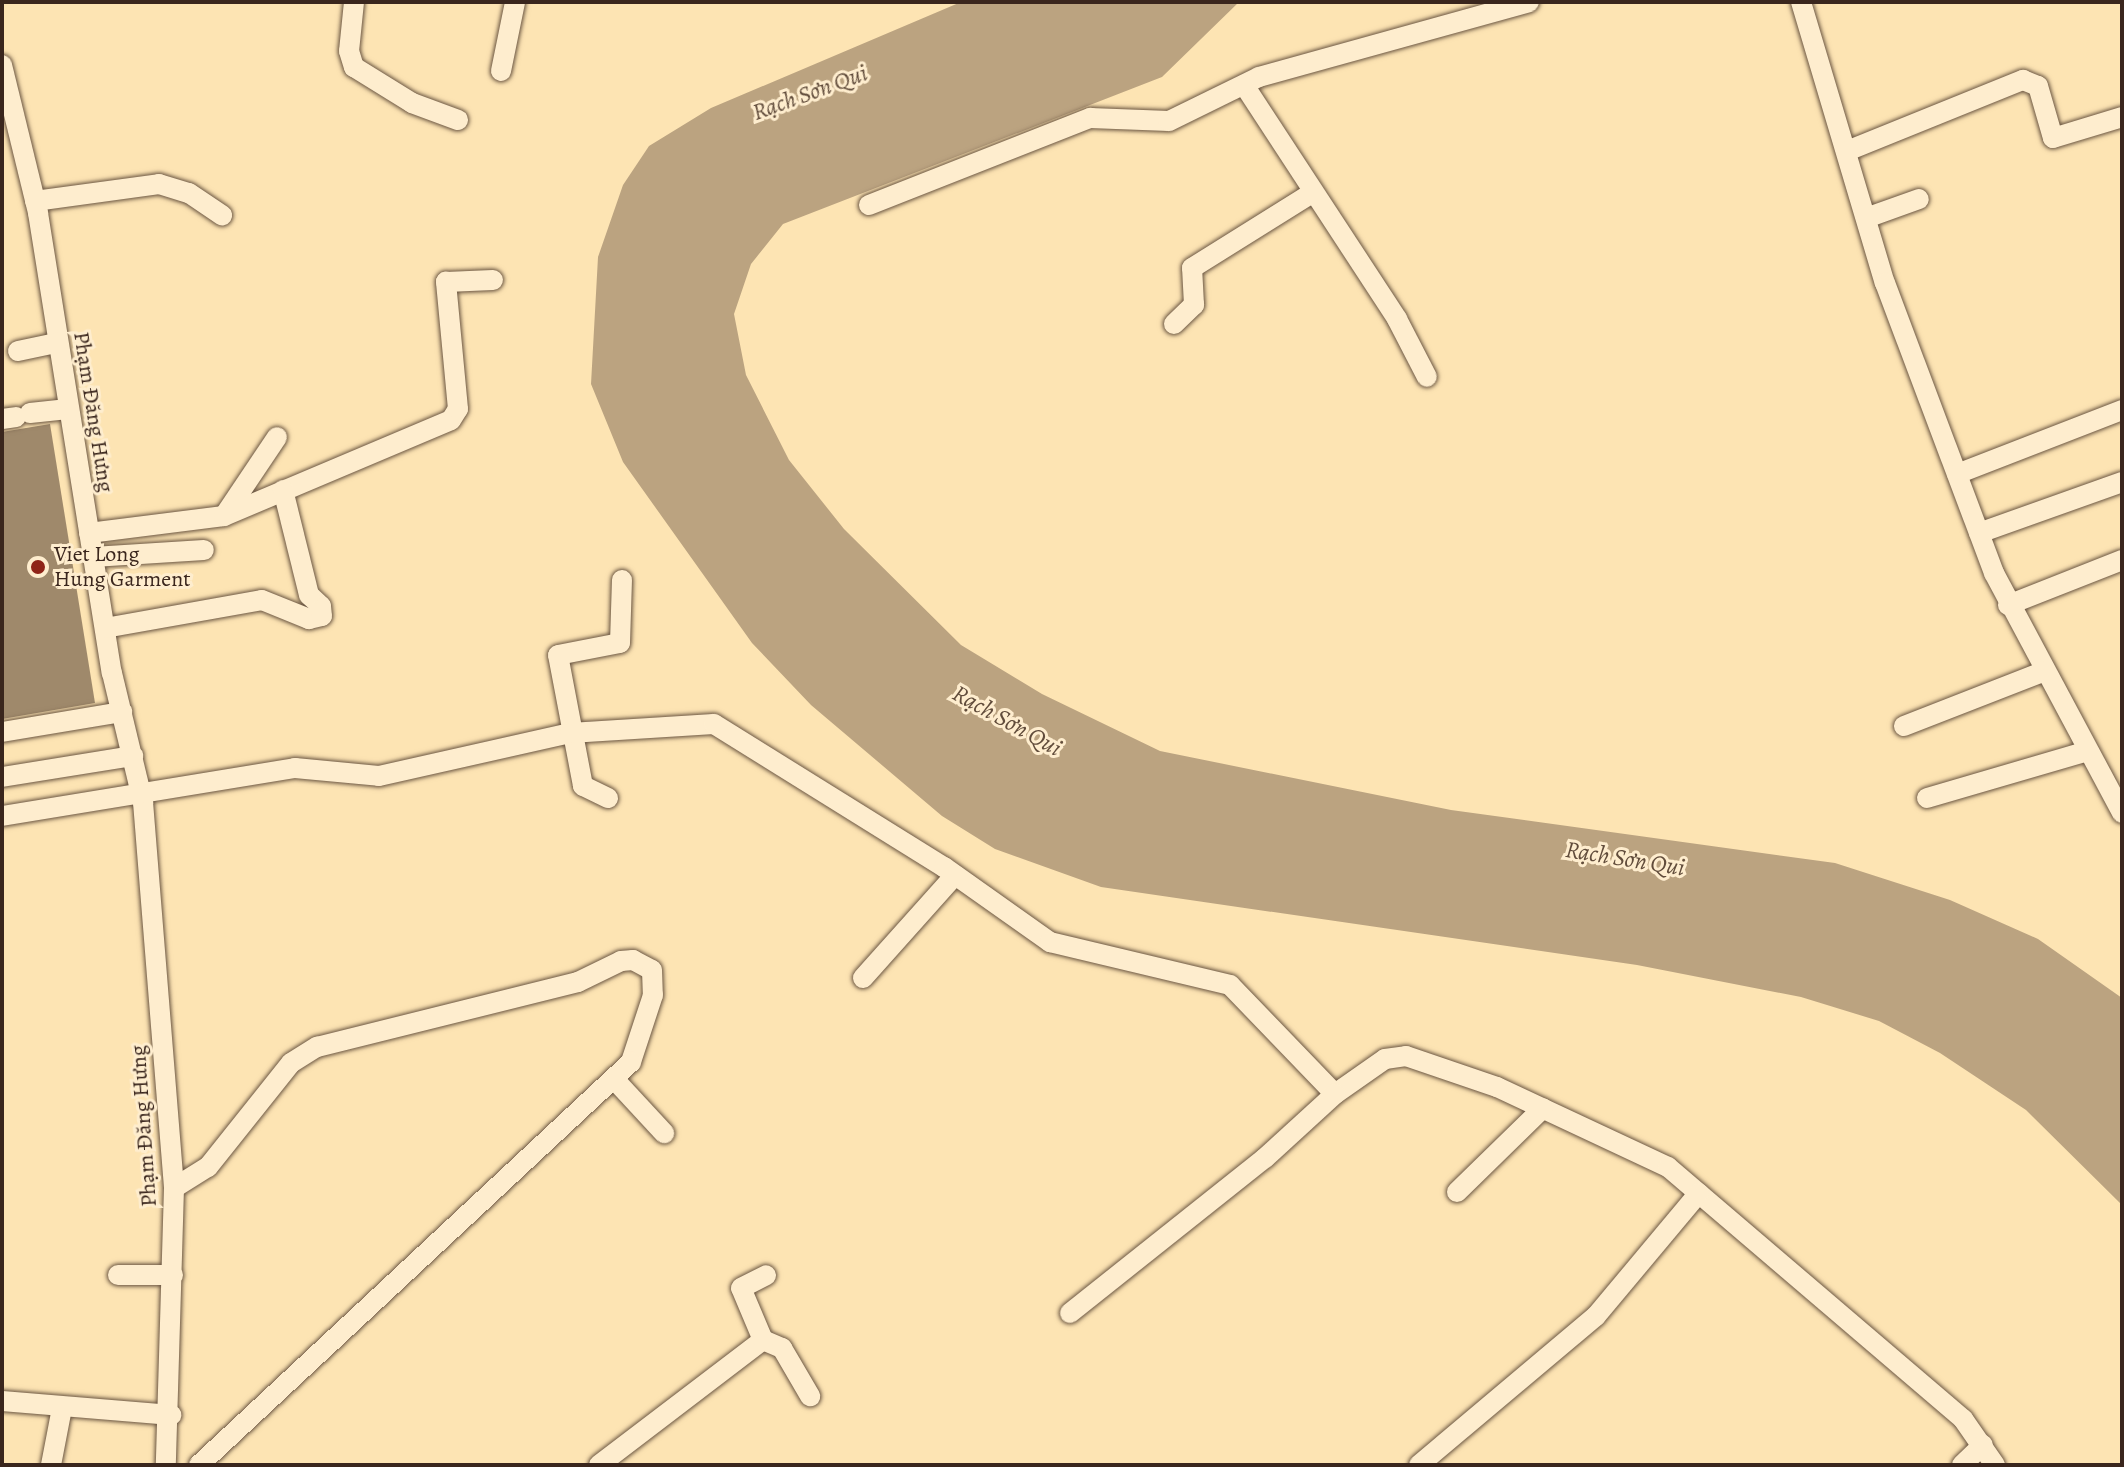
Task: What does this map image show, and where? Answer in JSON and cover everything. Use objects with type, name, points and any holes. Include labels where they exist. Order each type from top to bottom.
[{"type":"street","points":[[354,2],[349,51],[354,67],[412,103],[458,120]]},
{"type":"street","points":[[501,71],[515,2]]},
{"type":"street","points":[[869,205],[1090,118],[1169,121],[1246,88],[1259,77],[1529,2]]},
{"type":"street","points":[[1801,2],[1866,218],[1979,533],[2008,605],[2122,813]]},
{"type":"street","name":"Phạm Đăng Hưng","points":[[2,65],[35,201],[105,628],[138,775],[174,1188],[171,1415],[166,1465]]},
{"type":"street","points":[[1847,151],[2023,80],[2038,86],[2053,138],[2122,117]]},
{"type":"street","points":[[1246,88],[1397,319],[1427,377]]},
{"type":"street","points":[[35,201],[159,184],[189,193],[222,215]]},
{"type":"street","points":[[1174,324],[1194,305],[1192,268],[1312,193]]},
{"type":"street","points":[[1866,218],[1919,199]]},
{"type":"street","points":[[89,533],[224,516],[456,415],[446,282],[493,280]]},
{"type":"street","points":[[9,352],[57,343]]},
{"type":"street","points":[[16,416],[68,409]]},
{"type":"street","points":[[1957,474],[2122,410]]},
{"type":"street","points":[[224,516],[277,437]]},
{"type":"street","points":[[1979,533],[2122,482]]},
{"type":"street","points":[[105,628],[262,600],[309,619],[322,616],[324,610],[309,595],[283,490]]},
{"type":"street","points":[[93,557],[204,550]]},
{"type":"street","points":[[2008,605],[2122,560]]},
{"type":"street","points":[[608,798],[583,786],[567,723],[558,655],[620,643],[622,580]]},
{"type":"street","points":[[1904,726],[2045,671]]},
{"type":"street","points":[[2,732],[122,712]]},
{"type":"street","points":[[2,777],[295,768],[379,776],[567,723],[714,724],[955,875],[1050,942],[1218,978],[1335,1094]]},
{"type":"street","points":[[1927,798],[2088,751]]},
{"type":"street","points":[[2,816],[138,775]]},
{"type":"street","points":[[863,978],[955,875]]},
{"type":"street","points":[[174,1188],[208,1167],[300,1055],[350,1036],[578,982],[633,960],[646,964],[655,983],[637,1050],[614,1079],[199,1465]]},
{"type":"street","points":[[1070,1313],[1265,1158],[1335,1094],[1396,1055],[1543,1108],[1668,1167],[1963,1419],[1995,1465]]},
{"type":"street","points":[[614,1079],[664,1133]]},
{"type":"street","points":[[1457,1192],[1543,1108]]},
{"type":"street","points":[[1419,1465],[1596,1316],[1699,1193]]},
{"type":"street","points":[[118,1275],[173,1275]]},
{"type":"street","points":[[766,1275],[741,1288],[763,1340],[782,1348],[810,1396]]},
{"type":"street","points":[[599,1465],[763,1340]]},
{"type":"street","points":[[2,1401],[171,1415]]},
{"type":"street","points":[[51,1465],[62,1408]]},
{"type":"street","points":[[1962,1465],[1983,1445]]},
{"type":"water","name":"Rạch Sơn Qui","points":[[961,2],[1239,2],[1162,77],[783,224],[751,264],[734,314],[746,375],[789,460],[844,529],[961,645],[1042,694],[1160,751],[1451,810],[1835,863],[1950,900],[2038,939],[2122,998],[2122,1205],[2026,1110],[1940,1053],[1879,1021],[1801,997],[1637,965],[1101,887],[995,849],[942,816],[811,705],[752,643],[623,462],[591,384],[598,257],[623,185],[649,146],[711,108]]},
{"type":"building","name":"Viet Long Hung Garment","points":[[50,424],[95,703],[2,719],[2,432]]},
{"type":"place","name":"Viet Long Hung Garment","points":[[38,567]]}]
